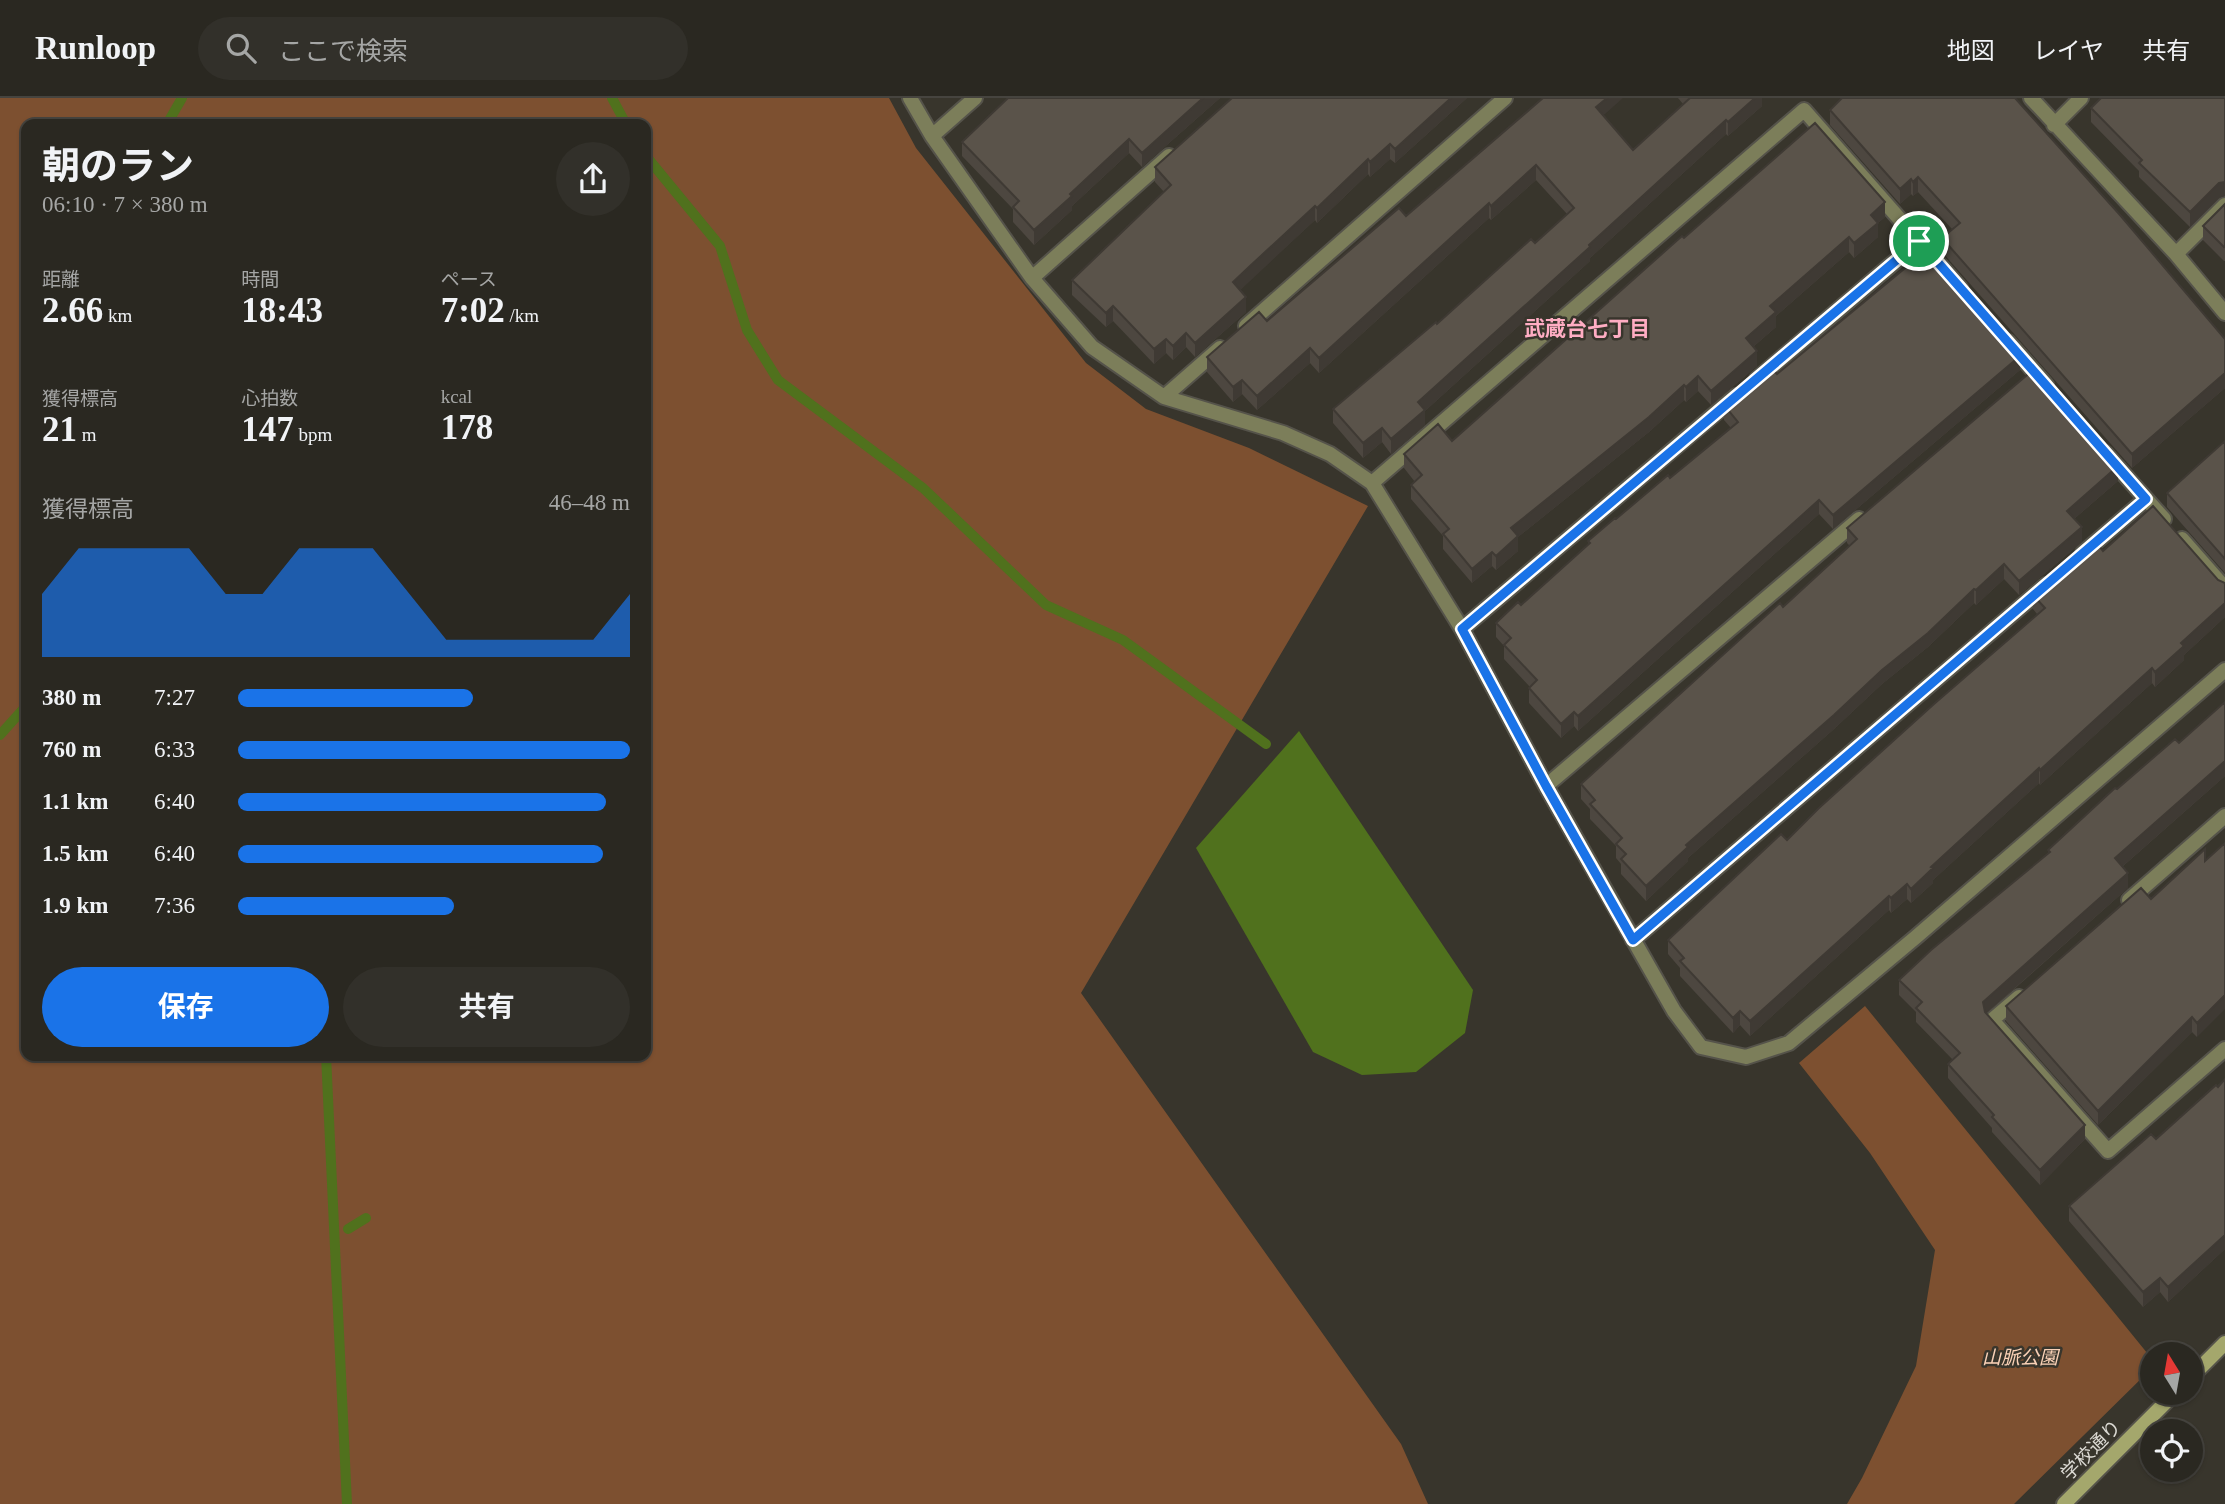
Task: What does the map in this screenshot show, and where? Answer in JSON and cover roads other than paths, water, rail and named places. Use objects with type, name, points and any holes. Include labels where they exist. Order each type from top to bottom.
[{"type":"street","points":[[910,98],[932,136],[1031,278],[1092,347],[1164,397],[1283,433],[1330,454],[1372,483],[1462,629],[1546,786],[1674,1011],[1701,1047],[1746,1057],[1789,1043],[2225,670]]},
{"type":"street","points":[[932,136],[975,98]]},
{"type":"street","points":[[1164,397],[1505,98]]},
{"type":"street","points":[[2031,98],[2176,254],[2225,313]]},
{"type":"street","points":[[2054,125],[2081,98]]},
{"type":"street","points":[[1372,483],[1804,110],[1972,301]]},
{"type":"street","points":[[1031,278],[1183,143]]},
{"type":"street","points":[[2176,254],[2225,205]]},
{"type":"street","points":[[1462,629],[1919,241]]},
{"type":"street","points":[[1998,331],[2028,376],[2060,401]]},
{"type":"street","points":[[2094,440],[2225,588]]},
{"type":"street","points":[[2073,562],[2146,499]]},
{"type":"street","points":[[1546,786],[1874,506]]},
{"type":"street","points":[[1633,940],[2052,580]]},
{"type":"street","points":[[2114,913],[2225,816]]},
{"type":"street","points":[[2033,984],[1992,1020],[2108,1151],[2225,1049]]},
{"type":"street","points":[[2203,1365],[2225,1343]]},
{"type":"street","name":"学校通り","points":[[2064,1504],[2163,1405]]},
{"type":"waterway","points":[[170,119],[182,98]]},
{"type":"waterway","points":[[612,98],[623,119]]},
{"type":"waterway","points":[[651,162],[720,246],[747,330],[778,380],[923,488],[1046,605],[1123,640],[1266,744]]},
{"type":"waterway","points":[[0,735],[21,712]]},
{"type":"waterway","points":[[326,1061],[347,1504]]},
{"type":"waterway","points":[[348,1229],[366,1218]]},
{"type":"district","name":"武蔵台七丁目","points":[[1587,329]]},
{"type":"park label","name":"山脈公園","points":[[2020,1357]]}]
